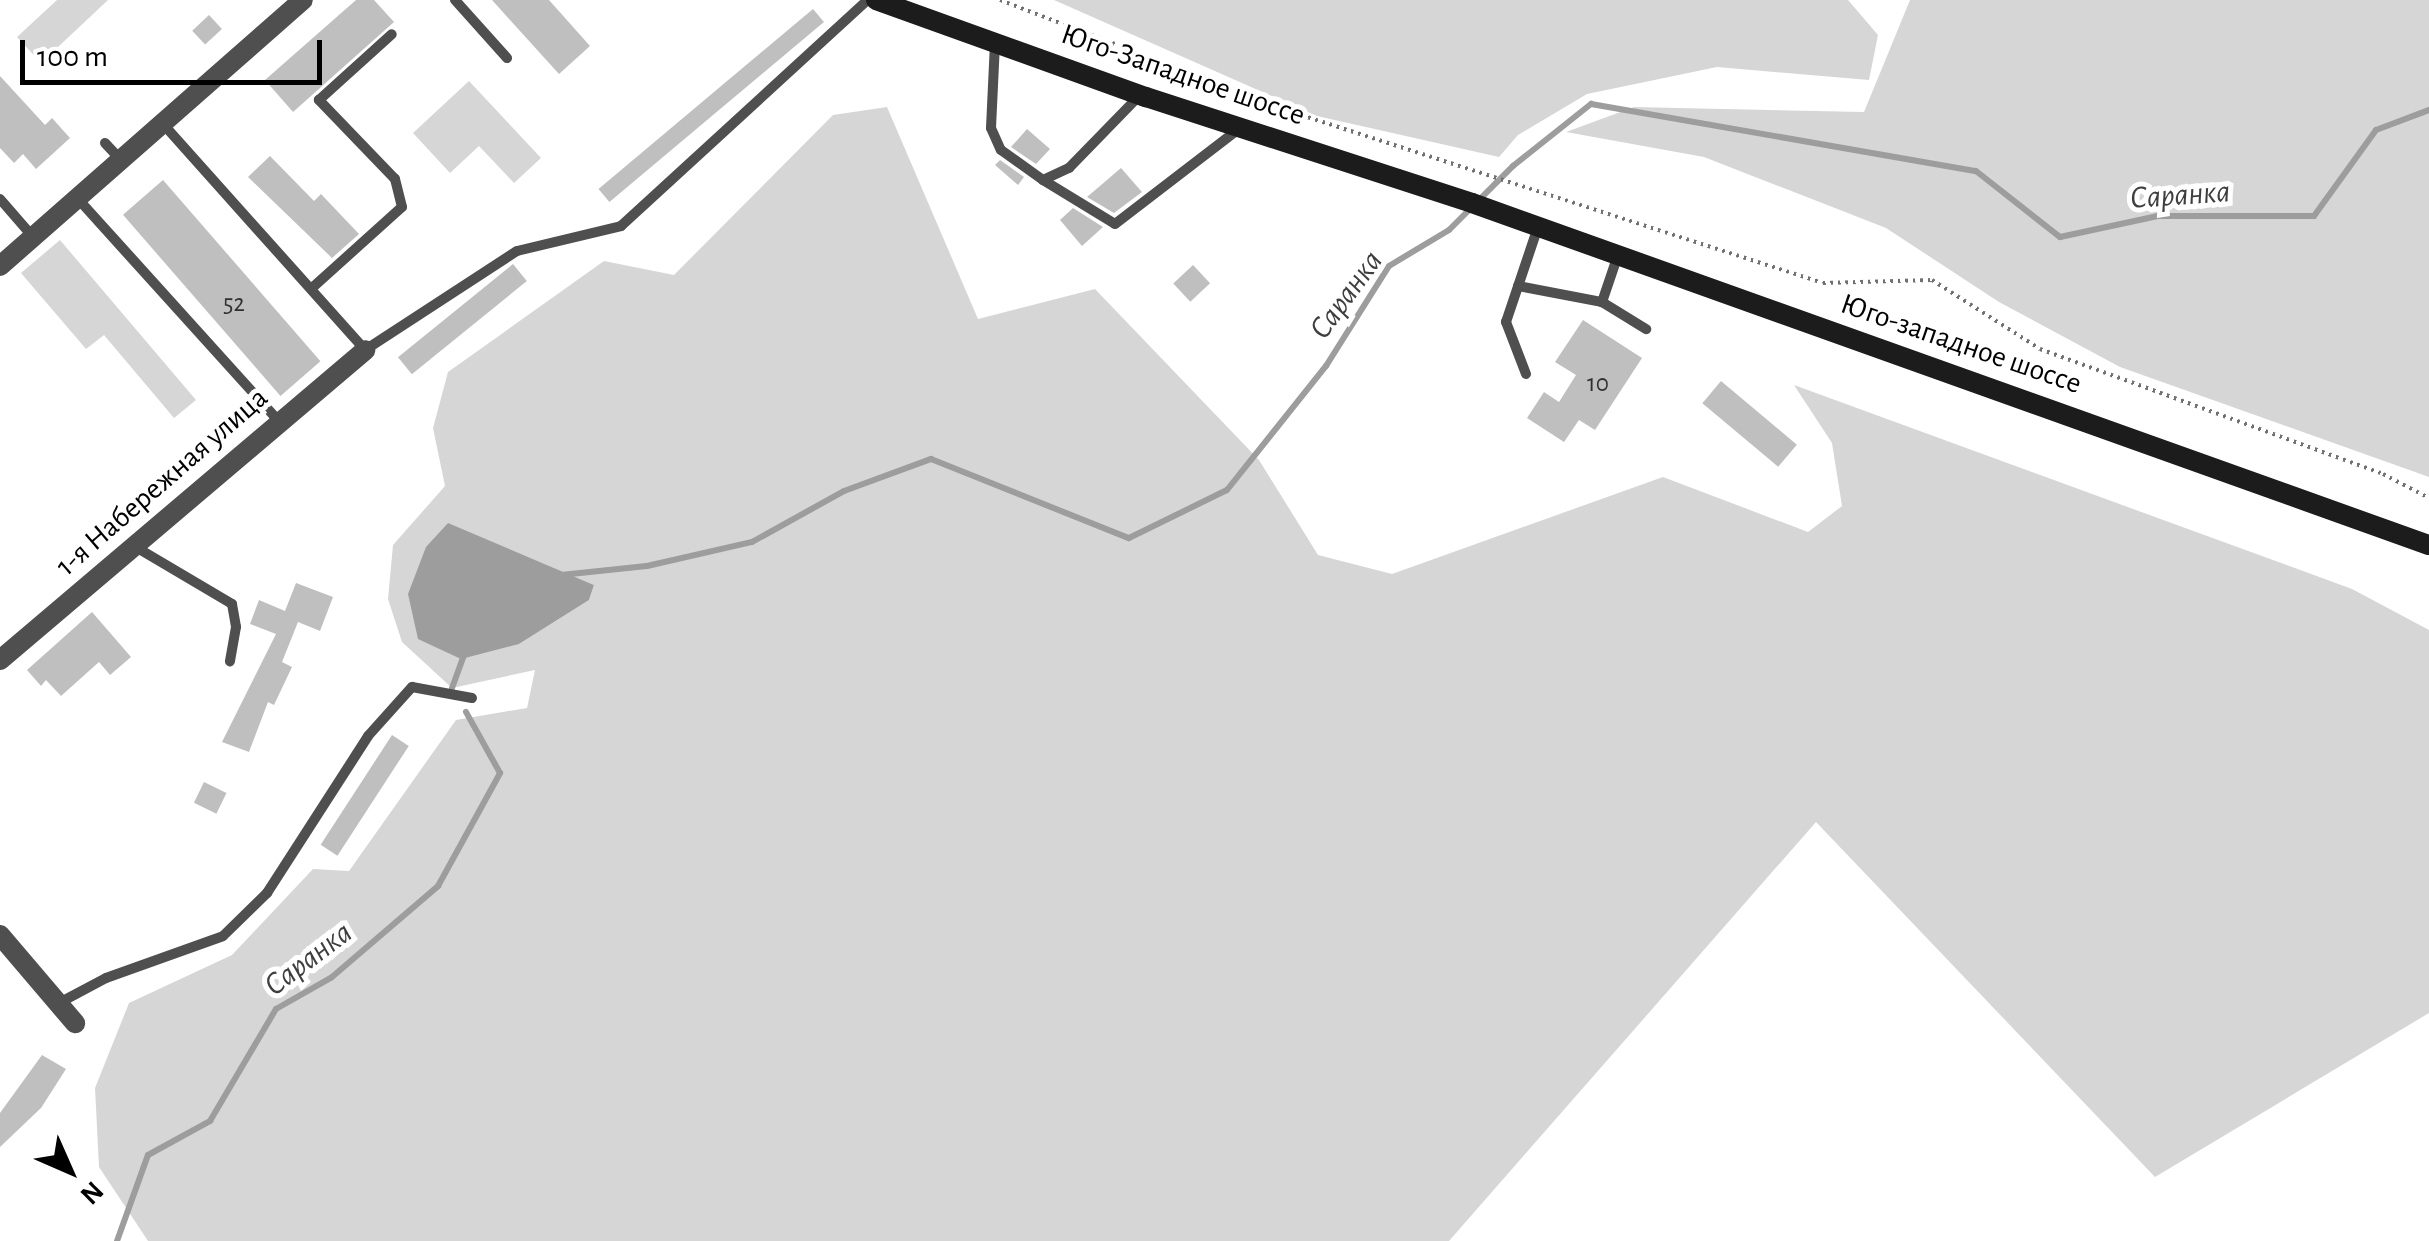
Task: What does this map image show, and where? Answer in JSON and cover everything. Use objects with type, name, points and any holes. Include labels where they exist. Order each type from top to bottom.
[{"type":"main road","name":"Юго-Западное шоссе","points":[[876,0],[1140,95],[1472,203]]},
{"type":"main road","name":"Юго-западное шоссе","points":[[1472,203],[2429,545]]},
{"type":"street","points":[[0,266],[302,0]]},
{"type":"street","name":"1-я Набережная улица","points":[[0,660],[365,350]]},
{"type":"street","points":[[0,936],[75,1023]]},
{"type":"lane","points":[[455,0],[507,58]]},
{"type":"lane","points":[[164,125],[365,350],[517,251],[621,226],[868,0]]},
{"type":"lane","points":[[312,288],[402,207],[395,178],[319,100],[392,34]]},
{"type":"lane","points":[[996,42],[991,128],[1001,150],[1115,224],[1240,128]]},
{"type":"lane","points":[[1043,180],[1070,168],[1140,95]]},
{"type":"lane","points":[[105,144],[122,160]]},
{"type":"lane","points":[[0,199],[34,238]]},
{"type":"lane","points":[[79,200],[280,420]]},
{"type":"lane","points":[[1526,374],[1506,322],[1538,226]]},
{"type":"lane","points":[[1602,302],[1618,254]]},
{"type":"lane","points":[[1518,286],[1602,302],[1646,329]]},
{"type":"lane","points":[[133,546],[232,604],[236,627],[230,661]]},
{"type":"lane","points":[[58,1003],[106,978],[222,936],[267,892],[368,736],[412,686],[472,698]]},
{"type":"path","points":[[1000,0],[1300,115],[1823,283],[1932,280],[2040,349],[2383,474],[2429,498]]},
{"type":"shaded area","points":[[57,0],[108,0],[41,63],[17,37]]},
{"type":"shaded area","points":[[1054,0],[1848,0],[1878,35],[1869,80],[1717,67],[1587,94],[1518,135],[1499,157],[1317,116]]},
{"type":"shaded area","points":[[1910,0],[2429,0],[2429,477],[2120,367],[1999,302],[1886,228],[1704,157],[1566,132],[1634,107],[1864,112]]},
{"type":"shaded area","points":[[469,81],[541,158],[514,183],[479,146],[450,173],[413,133]]},
{"type":"shaded area","points":[[887,107],[978,319],[1095,289],[1259,460],[1318,555],[1392,574],[1663,477],[1808,532],[1842,506],[1832,443],[1794,385],[2352,589],[2429,630],[2429,1013],[2155,1177],[1816,822],[1449,1241],[148,1241],[99,1167],[95,1088],[129,1003],[232,955],[313,869],[349,871],[456,720],[527,708],[535,670],[452,688],[402,642],[388,599],[393,545],[445,486],[433,428],[448,372],[604,261],[674,275],[833,115]],"holes":[[[447,523],[594,585],[589,600],[519,644]]]},
{"type":"shaded area","points":[[60,240],[196,400],[174,418],[104,335],[86,349],[21,273]]},
{"type":"shaded area","points":[[448,523],[594,585],[589,600],[519,644],[461,659],[418,639],[408,594],[426,547]]},
{"type":"building","points":[[356,0],[374,0],[394,22],[293,112],[265,80]]},
{"type":"building","points":[[492,0],[549,0],[590,46],[559,74]]},
{"type":"building","points":[[813,9],[824,22],[609,202],[599,189]]},
{"type":"building","points":[[209,15],[222,29],[205,45],[192,31]]},
{"type":"building","points":[[0,76],[45,125],[52,118],[70,138],[36,169],[23,154],[14,163],[0,148]]},
{"type":"building","points":[[1027,129],[1050,149],[1036,164],[1011,147]]},
{"type":"building","points":[[270,156],[314,201],[321,194],[359,234],[332,258],[248,177]]},
{"type":"building","points":[[1000,160],[1024,177],[1018,185],[995,165]]},
{"type":"building","points":[[1121,168],[1142,192],[1114,213],[1087,197]]},
{"type":"building","points":[[163,180],[320,361],[280,396],[123,215]]},
{"type":"building","points":[[1073,208],[1103,227],[1082,246],[1060,220]]},
{"type":"building","points":[[513,264],[527,281],[412,374],[398,357]]},
{"type":"building","points":[[1193,265],[1210,283],[1190,302],[1173,283]]},
{"type":"building","points":[[1583,320],[1642,358],[1595,430],[1579,420],[1564,442],[1527,418],[1544,392],[1559,402],[1576,375],[1555,362]]},
{"type":"building","points":[[1721,381],[1797,445],[1778,467],[1702,403]]},
{"type":"building","points":[[296,583],[333,597],[320,631],[298,622],[282,662],[292,667],[274,705],[268,702],[249,752],[222,742],[276,634],[250,624],[259,600],[285,611]]},
{"type":"building","points":[[92,612],[131,657],[110,675],[99,662],[61,696],[46,680],[41,686],[27,670]]},
{"type":"building","points":[[392,735],[409,746],[337,856],[321,845]]},
{"type":"building","points":[[204,782],[226,793],[216,814],[194,803]]},
{"type":"building","points":[[42,1055],[66,1069],[41,1108],[0,1147],[0,1113]]},
{"type":"waterway","name":"Саранка","points":[[561,575],[647,566],[752,542],[844,491],[931,459],[1129,538],[1227,490],[1326,366],[1389,266],[1449,230],[1513,166],[1591,104],[1976,171],[2060,237],[2158,216],[2314,216],[2376,130],[2429,110]]},
{"type":"waterway","name":"Саранка","points":[[452,688],[464,655]]},
{"type":"waterway","name":"Саранка","points":[[117,1241],[148,1155],[210,1121],[276,1009],[332,977],[438,886],[500,773],[466,712]]}]
